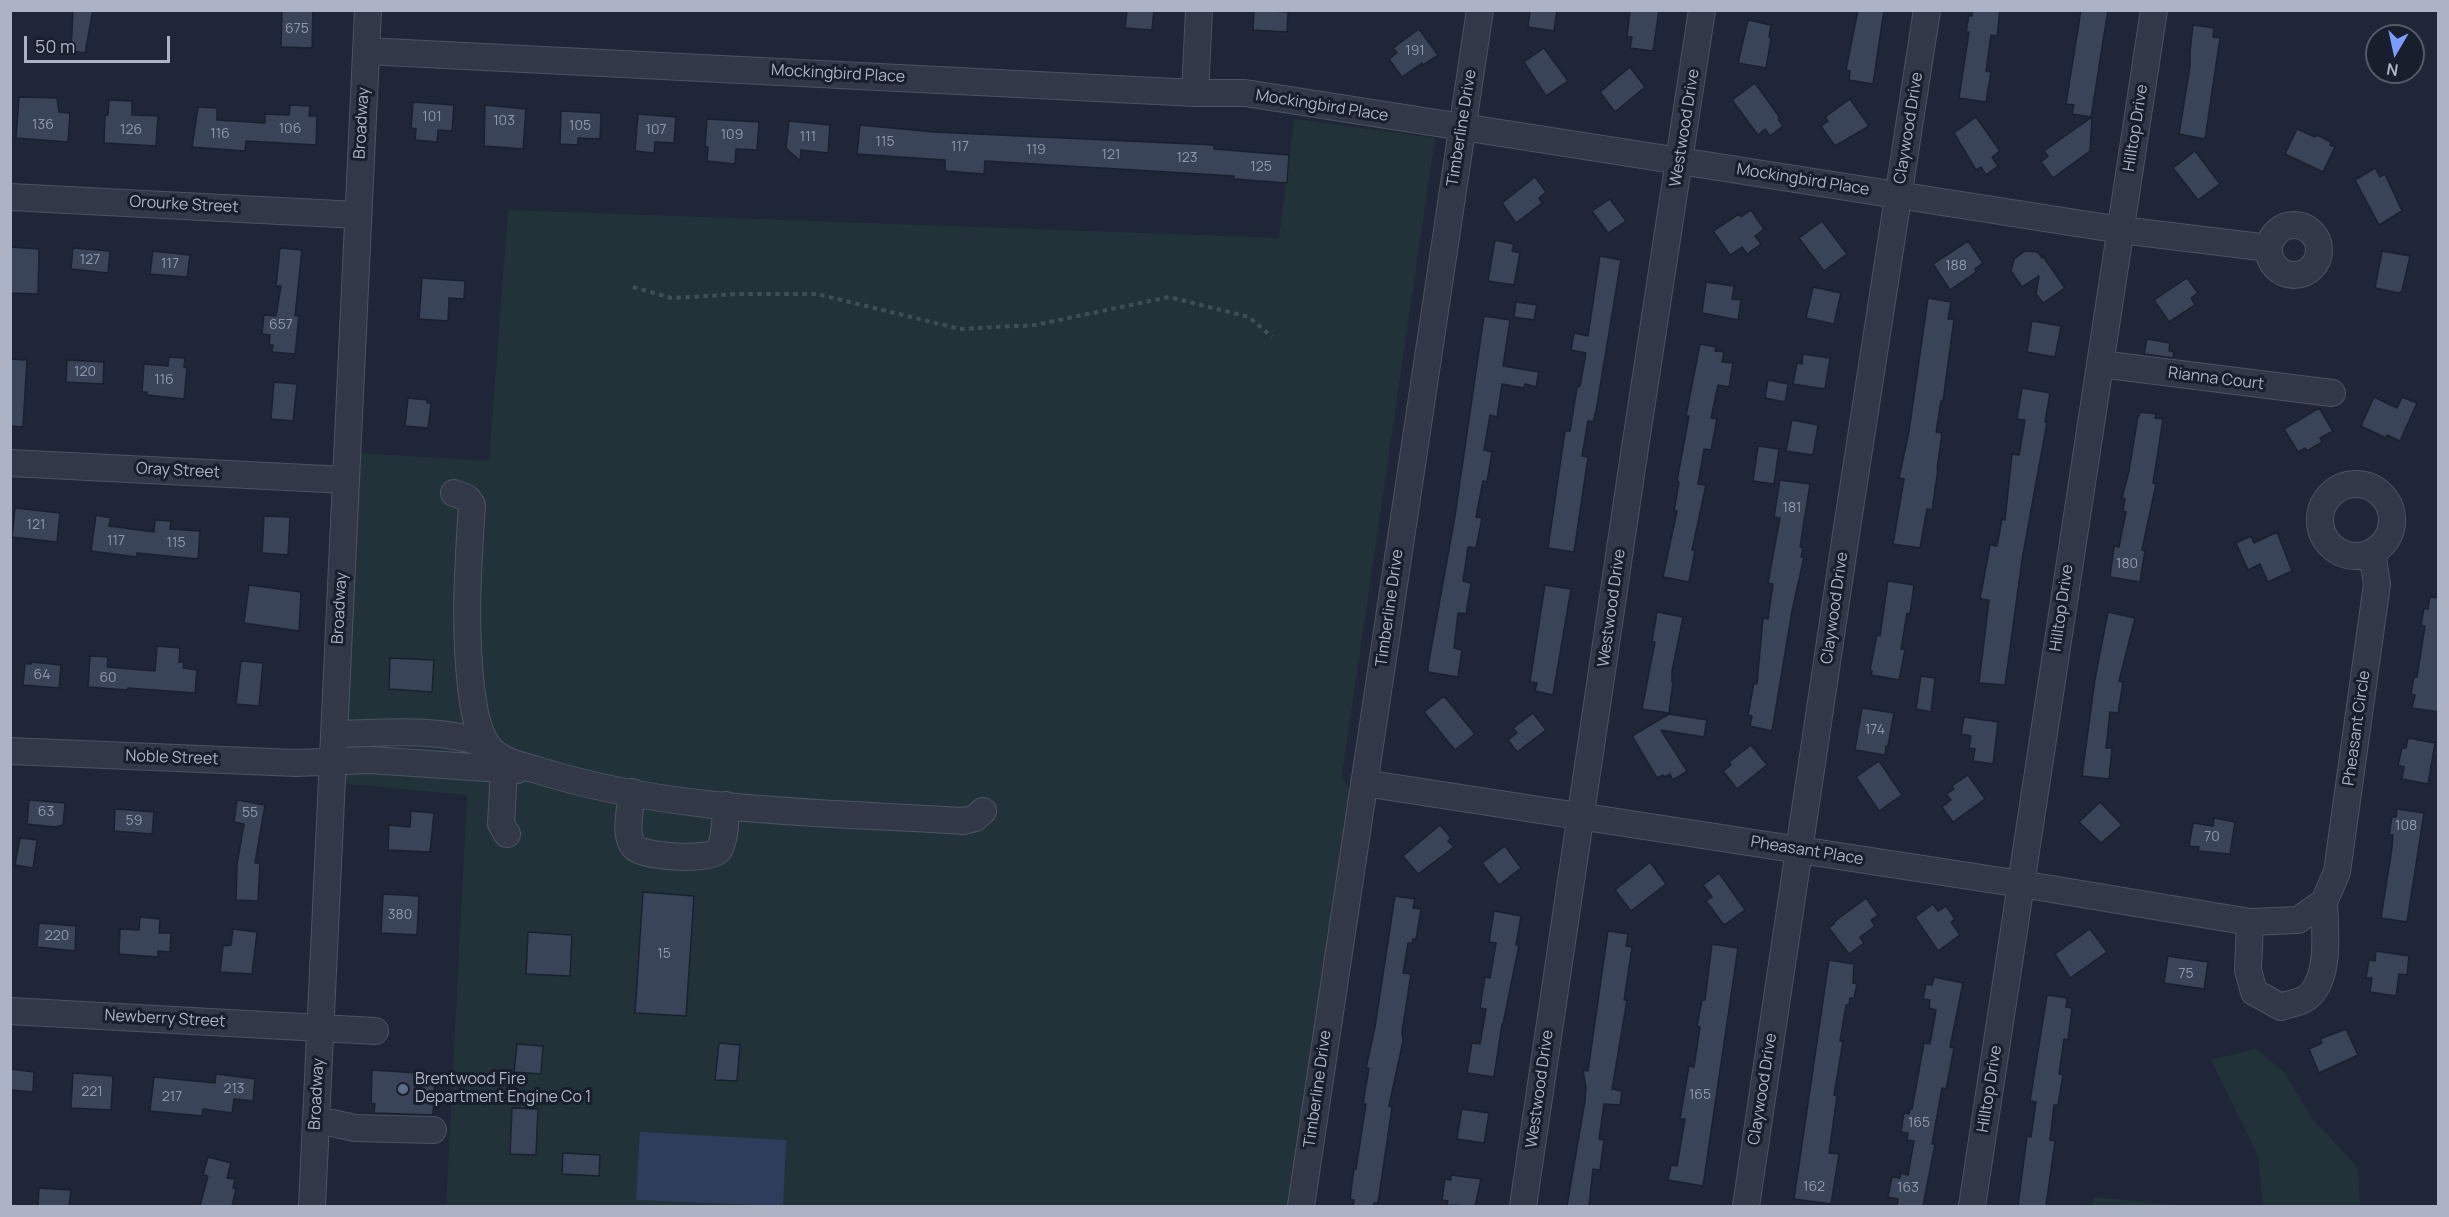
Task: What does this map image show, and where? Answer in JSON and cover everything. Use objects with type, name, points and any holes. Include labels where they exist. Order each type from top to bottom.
[{"type":"street","name":"Broadway","points":[[312,1206],[368,10]]},
{"type":"street","points":[[1196,93],[1199,10]]},
{"type":"street","name":"Timberline Drive","points":[[1301,1206],[1480,10]]},
{"type":"street","name":"Westwood Drive","points":[[1523,1206],[1702,10]]},
{"type":"street","name":"Claywood Drive","points":[[1746,1206],[1927,10]]},
{"type":"street","name":"Hilltop Drive","points":[[1972,1206],[2154,10]]},
{"type":"street","name":"Mockingbird Place","points":[[366,51],[1196,93],[1245,93],[2121,230],[2269,248]]},
{"type":"street","name":"Orourke Street","points":[[10,197],[357,215]]},
{"type":"street","name":"Rianna Court","points":[[2100,364],[2332,393]]},
{"type":"street","name":"Oray Street","points":[[10,463],[346,480]]},
{"type":"street","points":[[454,493],[467,498],[472,505],[466,607],[467,651],[477,720],[486,744],[497,755],[575,782],[760,810],[964,821],[975,818],[983,811]]},
{"type":"street","name":"Pheasant Circle","points":[[2250,922],[2248,970],[2254,992],[2281,1007],[2305,999],[2317,986],[2324,966],[2326,946],[2324,902],[2337,872],[2377,584],[2372,553]]},
{"type":"street","points":[[334,734],[437,732],[464,736],[486,744]]},
{"type":"street","name":"Noble Street","points":[[10,751],[296,763],[370,760],[545,773]]},
{"type":"street","points":[[504,769],[501,824],[507,834]]},
{"type":"street","name":"Pheasant Place","points":[[1364,783],[2021,884],[2250,922]]},
{"type":"street","points":[[632,792],[629,835],[634,847],[644,854],[707,857],[718,851],[723,839],[726,805]]},
{"type":"street","points":[[2250,922],[2298,920],[2324,902]]},
{"type":"street","name":"Newberry Street","points":[[10,1011],[375,1031]]},
{"type":"street","points":[[316,1124],[332,1123],[355,1128],[433,1130]]},
{"type":"path","points":[[633,287],[671,298],[741,294],[817,294],[960,329],[1035,325],[1169,297],[1249,317],[1272,337]]},
{"type":"shaded area","points":[[1294,119],[1435,138],[1342,775],[1353,797],[1291,1206],[446,1206],[467,795],[339,783],[357,453],[489,461],[508,210],[1279,238]]},
{"type":"shaded area","points":[[2256,1049],[2285,1073],[2311,1117],[2358,1168],[2360,1206],[2263,1206],[2258,1156],[2211,1060]]},
{"type":"shaded area","points":[[2094,1197],[2184,1206],[2092,1206]]},
{"type":"water","points":[[640,1132],[786,1140],[783,1206],[636,1200]]},
{"type":"building","points":[[73,10],[93,10],[85,53],[71,51]]},
{"type":"building","points":[[282,10],[313,10],[312,48],[281,47]]},
{"type":"building","points":[[1127,10],[1154,10],[1152,30],[1125,28]]},
{"type":"building","points":[[1254,10],[1288,12],[1287,32],[1253,30]]},
{"type":"building","points":[[1530,10],[1557,10],[1554,31],[1528,27]]},
{"type":"building","points":[[1630,10],[1659,10],[1653,51],[1630,48],[1632,37],[1627,37]]},
{"type":"building","points":[[1858,10],[1884,10],[1873,84],[1849,80],[1850,71],[1846,70]]},
{"type":"building","points":[[1972,10],[2000,10],[1997,36],[1991,35],[1986,71],[1991,72],[1986,102],[1959,98],[1969,32],[1966,32]]},
{"type":"building","points":[[2081,10],[2108,10],[2091,117],[2072,114],[2074,105],[2066,104]]},
{"type":"building","points":[[1748,20],[1771,25],[1766,68],[1738,63]]},
{"type":"building","points":[[2193,25],[2214,28],[2213,37],[2220,38],[2205,139],[2179,134],[2190,66]]},
{"type":"building","points":[[1419,29],[1438,55],[1402,77],[1389,59],[1397,53],[1393,48]]},
{"type":"building","points":[[1544,48],[1568,81],[1546,96],[1524,62]]},
{"type":"building","points":[[1630,67],[1645,87],[1615,112],[1600,92]]},
{"type":"building","points":[[1755,83],[1780,118],[1778,119],[1783,126],[1770,136],[1765,129],[1758,135],[1732,100]]},
{"type":"building","points":[[19,97],[57,98],[59,112],[70,113],[68,142],[16,138]]},
{"type":"building","points":[[1850,99],[1869,126],[1835,146],[1821,126],[1828,121],[1825,117]]},
{"type":"building","points":[[109,100],[132,101],[132,115],[158,116],[156,146],[104,143],[105,115],[108,115]]},
{"type":"building","points":[[413,102],[454,105],[452,131],[438,130],[437,142],[415,140],[416,129],[411,128]]},
{"type":"building","points":[[290,105],[310,106],[309,116],[317,116],[316,145],[246,141],[245,151],[192,147],[198,107],[217,108],[217,120],[265,123],[265,114],[289,115]]},
{"type":"building","points":[[485,105],[526,109],[523,149],[484,146]]},
{"type":"building","points":[[561,111],[601,113],[600,139],[578,138],[578,145],[560,144]]},
{"type":"building","points":[[638,114],[676,117],[674,143],[655,142],[654,153],[635,151]]},
{"type":"building","points":[[1976,117],[2000,151],[1992,157],[1998,166],[1986,175],[1981,167],[1976,170],[1954,133]]},
{"type":"building","points":[[2092,117],[2090,151],[2053,178],[2041,162],[2048,156],[2044,151]]},
{"type":"building","points":[[707,119],[759,122],[757,150],[736,149],[735,164],[707,161],[708,147],[705,147]]},
{"type":"building","points":[[789,121],[830,125],[828,153],[801,150],[800,161],[786,148]]},
{"type":"building","points":[[860,125],[934,132],[1214,145],[1214,149],[1289,155],[1287,183],[1234,179],[1234,176],[985,161],[984,174],[945,171],[945,160],[857,154]]},
{"type":"building","points":[[2297,129],[2315,137],[2317,135],[2331,142],[2330,145],[2335,147],[2323,172],[2285,154]]},
{"type":"building","points":[[2195,151],[2220,184],[2198,200],[2173,168]]},
{"type":"building","points":[[2375,168],[2380,177],[2385,174],[2402,211],[2379,225],[2355,180]]},
{"type":"building","points":[[1535,177],[1546,192],[1539,198],[1542,203],[1516,223],[1502,203]]},
{"type":"building","points":[[1610,199],[1626,221],[1608,233],[1592,211]]},
{"type":"building","points":[[1751,210],[1764,229],[1755,236],[1761,244],[1747,254],[1742,247],[1730,255],[1713,231],[1739,214],[1741,217]]},
{"type":"building","points":[[1822,221],[1847,254],[1824,271],[1799,238]]},
{"type":"building","points":[[1495,240],[1514,244],[1512,251],[1520,253],[1514,285],[1488,281]]},
{"type":"building","points":[[1968,241],[1983,263],[1975,269],[1976,272],[1950,290],[1933,264]]},
{"type":"building","points":[[10,247],[39,249],[38,294],[11,293]]},
{"type":"building","points":[[73,248],[110,251],[108,273],[71,269]]},
{"type":"building","points":[[280,248],[302,250],[295,316],[299,316],[295,354],[272,352],[273,345],[269,345],[270,335],[262,334],[264,315],[276,316],[281,286],[276,286]]},
{"type":"building","points":[[153,251],[190,255],[187,277],[150,274]]},
{"type":"building","points":[[2025,251],[2038,252],[2042,258],[2042,255],[2065,288],[2043,303],[2036,294],[2039,276],[2022,287],[2011,271],[2014,259]]},
{"type":"building","points":[[2382,251],[2410,256],[2402,291],[2399,293],[2375,288]]},
{"type":"building","points":[[1600,256],[1621,260],[1596,411],[1593,422],[1588,421],[1582,456],[1588,457],[1574,552],[1548,548],[1565,431],[1570,431],[1586,353],[1571,350],[1574,333],[1588,336]]},
{"type":"building","points":[[422,278],[465,281],[464,299],[449,298],[448,321],[419,319]]},
{"type":"building","points":[[2187,278],[2198,293],[2191,298],[2195,305],[2169,322],[2154,300]]},
{"type":"building","points":[[1706,282],[1734,286],[1732,299],[1741,300],[1738,320],[1702,313]]},
{"type":"building","points":[[1813,287],[1841,293],[1834,324],[1806,318]]},
{"type":"building","points":[[1928,298],[1951,302],[1948,319],[1954,319],[1943,401],[1941,401],[1936,432],[1942,433],[1932,510],[1927,509],[1920,548],[1893,544],[1904,479],[1899,478],[1909,431]]},
{"type":"building","points":[[1516,302],[1537,305],[1534,320],[1514,317]]},
{"type":"building","points":[[1484,316],[1510,320],[1503,366],[1539,372],[1536,387],[1525,384],[1524,388],[1502,384],[1497,417],[1490,415],[1484,450],[1492,452],[1487,482],[1483,481],[1476,517],[1482,518],[1476,548],[1468,547],[1463,581],[1471,583],[1466,614],[1458,613],[1454,648],[1462,650],[1458,677],[1428,672],[1428,666],[1455,516]]},
{"type":"building","points":[[2032,321],[2061,326],[2055,357],[2027,352]]},
{"type":"building","points":[[2147,339],[2170,343],[2169,351],[2174,352],[2173,358],[2144,354]]},
{"type":"building","points":[[1700,344],[1716,347],[1715,351],[1724,352],[1722,362],[1733,363],[1729,387],[1718,385],[1711,418],[1717,419],[1711,450],[1704,449],[1698,484],[1706,485],[1692,550],[1695,550],[1689,582],[1663,577],[1677,511],[1674,511],[1679,482],[1677,481],[1689,416],[1686,416]]},
{"type":"building","points":[[1803,354],[1830,358],[1825,389],[1793,384],[1797,363],[1802,364]]},
{"type":"building","points":[[169,357],[185,358],[184,367],[187,368],[184,399],[147,395],[147,392],[142,392],[144,364],[168,366]]},
{"type":"building","points":[[10,359],[27,360],[23,427],[10,426]]},
{"type":"building","points":[[67,360],[104,362],[103,384],[66,382]]},
{"type":"building","points":[[1768,380],[1788,384],[1785,402],[1765,398]]},
{"type":"building","points":[[274,382],[297,384],[293,421],[271,419]]},
{"type":"building","points":[[2022,388],[2050,393],[2045,422],[2047,422],[2022,560],[2005,685],[1979,683],[1989,600],[1980,599],[1990,545],[1997,546],[2002,519],[2005,520],[2012,454],[2019,455],[2025,420],[2017,419]]},
{"type":"building","points":[[2374,397],[2397,408],[2402,397],[2417,403],[2400,441],[2387,435],[2386,438],[2361,426]]},
{"type":"building","points":[[408,398],[427,400],[427,403],[431,403],[428,428],[405,426]]},
{"type":"building","points":[[2319,408],[2333,431],[2320,438],[2322,442],[2307,451],[2305,448],[2298,452],[2284,429]]},
{"type":"building","points":[[2140,412],[2156,414],[2155,418],[2163,419],[2153,483],[2156,484],[2142,550],[2145,551],[2140,582],[2110,577],[2114,546],[2119,547],[2126,512],[2123,511],[2125,499],[2122,498]]},
{"type":"building","points":[[1792,420],[1818,425],[1813,455],[1786,451]]},
{"type":"building","points":[[1758,446],[1779,449],[1774,484],[1753,481]]},
{"type":"building","points":[[1780,480],[1810,484],[1800,547],[1803,548],[1801,557],[1804,557],[1792,611],[1772,731],[1750,726],[1752,716],[1748,715],[1754,683],[1757,684],[1763,618],[1768,619],[1773,584],[1768,583],[1780,518],[1774,517]]},
{"type":"building","points":[[15,508],[60,513],[57,542],[12,537]]},
{"type":"building","points":[[96,515],[111,518],[109,526],[154,532],[155,520],[171,521],[170,529],[200,531],[198,559],[137,553],[137,557],[91,551]]},
{"type":"building","points":[[264,516],[290,517],[288,555],[262,553]]},
{"type":"building","points":[[2277,532],[2292,571],[2268,582],[2260,564],[2248,570],[2236,543],[2251,536],[2254,543]]},
{"type":"building","points":[[1888,581],[1914,585],[1910,614],[1907,613],[1901,649],[1905,650],[1899,680],[1871,675],[1870,670],[1877,635],[1880,636]]},
{"type":"building","points":[[249,585],[301,592],[299,631],[244,623]]},
{"type":"building","points":[[1545,585],[1571,589],[1553,695],[1535,691],[1537,683],[1530,682]]},
{"type":"building","points":[[2430,597],[2439,598],[2439,712],[2412,708],[2415,695],[2411,694],[2414,677],[2417,677],[2425,626],[2421,626],[2424,608],[2428,609]]},
{"type":"building","points":[[1657,612],[1683,617],[1672,671],[1669,713],[1642,709],[1655,642],[1652,642]]},
{"type":"building","points":[[2108,612],[2135,618],[2119,681],[2123,682],[2118,713],[2110,712],[2106,748],[2112,748],[2109,779],[2082,776],[2095,679]]},
{"type":"building","points":[[157,646],[180,648],[179,662],[184,662],[183,668],[197,670],[195,693],[88,687],[90,656],[108,657],[107,667],[155,671]]},
{"type":"building","points":[[390,658],[434,660],[432,692],[389,689]]},
{"type":"building","points":[[241,661],[263,663],[259,706],[236,704]]},
{"type":"building","points":[[32,662],[61,665],[59,688],[23,685],[25,664]]},
{"type":"building","points":[[1921,676],[1935,678],[1931,712],[1916,709]]},
{"type":"building","points":[[1444,696],[1475,734],[1455,750],[1424,712]]},
{"type":"building","points":[[1862,708],[1894,713],[1885,755],[1855,750]]},
{"type":"building","points":[[1533,713],[1546,730],[1517,752],[1508,740],[1517,733],[1513,728]]},
{"type":"building","points":[[1669,714],[1707,720],[1704,737],[1661,730],[1687,771],[1673,780],[1670,774],[1657,778],[1632,736]]},
{"type":"building","points":[[1964,717],[1998,722],[1993,764],[1973,761],[1975,749],[1969,748],[1971,736],[1961,734]]},
{"type":"building","points":[[2408,738],[2435,743],[2428,784],[2402,779],[2404,767],[2398,765],[2402,748],[2406,748]]},
{"type":"building","points":[[1751,745],[1767,765],[1737,789],[1723,771],[1731,765],[1729,762]]},
{"type":"building","points":[[1879,761],[1902,795],[1879,811],[1856,777]]},
{"type":"building","points":[[1968,775],[1985,799],[1953,822],[1942,807],[1951,800],[1946,794],[1954,789],[1952,786]]},
{"type":"building","points":[[29,800],[65,803],[63,825],[55,827],[27,824]]},
{"type":"building","points":[[237,800],[265,805],[255,863],[260,863],[258,901],[236,900],[237,864],[244,824],[234,822]]},
{"type":"building","points":[[2100,802],[2122,825],[2101,843],[2079,822]]},
{"type":"building","points":[[115,809],[154,812],[152,834],[114,831]]},
{"type":"building","points":[[2397,809],[2424,813],[2407,922],[2381,918],[2392,848],[2393,835],[2389,835],[2392,817],[2396,817]]},
{"type":"building","points":[[411,811],[434,813],[430,852],[388,850],[389,825],[410,827]]},
{"type":"building","points":[[2214,818],[2235,822],[2230,854],[2198,851],[2199,847],[2189,846],[2193,823],[2213,826]]},
{"type":"building","points":[[1440,825],[1451,838],[1448,841],[1454,847],[1418,874],[1403,856]]},
{"type":"building","points":[[20,838],[37,840],[33,868],[15,865]]},
{"type":"building","points":[[1505,846],[1521,868],[1499,885],[1482,863]]},
{"type":"building","points":[[1650,862],[1666,884],[1631,911],[1615,890]]},
{"type":"building","points":[[1719,873],[1745,910],[1724,925],[1706,901],[1712,897],[1703,885]]},
{"type":"building","points":[[643,892],[694,896],[686,1016],[635,1013]]},
{"type":"building","points":[[383,894],[419,896],[417,935],[381,933]]},
{"type":"building","points":[[1395,896],[1415,899],[1413,908],[1421,909],[1416,939],[1408,943],[1403,973],[1411,974],[1402,1032],[1403,1041],[1389,1106],[1392,1107],[1378,1203],[1374,1203],[1373,1206],[1353,1206],[1354,1200],[1350,1199],[1366,1104],[1363,1104],[1369,1068],[1366,1068],[1375,1027]]},
{"type":"building","points":[[1866,898],[1878,915],[1871,920],[1875,926],[1860,937],[1864,943],[1849,954],[1829,928]]},
{"type":"building","points":[[1933,904],[1938,911],[1946,906],[1955,919],[1951,922],[1960,935],[1938,951],[1915,917]]},
{"type":"building","points":[[1494,911],[1521,916],[1516,945],[1519,945],[1502,1024],[1494,1077],[1467,1073],[1472,1043],[1480,1044],[1486,1009],[1480,1008],[1485,977],[1490,978],[1496,943],[1489,942]]},
{"type":"building","points":[[140,917],[160,919],[159,933],[171,933],[170,952],[158,951],[158,957],[119,954],[120,929],[139,930]]},
{"type":"building","points":[[39,923],[76,926],[75,951],[37,947]]},
{"type":"building","points":[[233,929],[257,932],[252,974],[220,972],[223,946],[231,945]]},
{"type":"building","points":[[2090,929],[2107,952],[2070,978],[2055,954]]},
{"type":"building","points":[[1608,931],[1628,934],[1626,946],[1632,947],[1624,1000],[1627,1000],[1612,1089],[1622,1091],[1620,1105],[1604,1104],[1599,1139],[1604,1140],[1600,1170],[1593,1169],[1589,1206],[1567,1206],[1585,1101],[1586,1088],[1583,1070],[1588,1071]]},
{"type":"building","points":[[528,932],[572,935],[570,976],[526,974]]},
{"type":"building","points":[[1712,944],[1738,948],[1703,1186],[1668,1180],[1671,1165],[1677,1166],[1685,1119],[1680,1119],[1689,1066],[1694,1067],[1700,1027],[1697,1026],[1702,1000],[1705,1000]]},
{"type":"building","points":[[2376,951],[2409,956],[2407,975],[2399,974],[2396,996],[2370,992],[2372,978],[2366,978],[2369,960],[2375,961]]},
{"type":"building","points":[[2168,956],[2208,962],[2204,989],[2164,983]]},
{"type":"building","points":[[1829,960],[1854,964],[1853,983],[1857,984],[1854,998],[1850,998],[1849,1005],[1846,1005],[1840,1041],[1843,1041],[1834,1095],[1837,1096],[1829,1153],[1839,1154],[1831,1204],[1794,1199]]},
{"type":"building","points":[[1934,977],[1963,983],[1950,1047],[1954,1048],[1946,1089],[1942,1088],[1932,1144],[1935,1144],[1923,1206],[1897,1206],[1898,1199],[1888,1197],[1892,1177],[1900,1178],[1901,1173],[1908,1175],[1914,1141],[1907,1140],[1908,1133],[1901,1132],[1904,1113],[1909,1114],[1910,1108],[1912,1109],[1924,1043],[1930,1044],[1936,1010],[1929,1008],[1930,1000],[1923,999],[1926,984],[1932,985]]},
{"type":"building","points":[[2047,995],[2067,998],[2066,1007],[2072,1008],[2068,1040],[2064,1039],[2059,1074],[2063,1075],[2058,1105],[2054,1105],[2050,1140],[2055,1141],[2046,1206],[2018,1206],[2027,1136],[2031,1137],[2036,1102],[2030,1101]]},
{"type":"building","points":[[2346,1029],[2358,1055],[2319,1073],[2309,1049],[2322,1043],[2320,1039]]},
{"type":"building","points":[[719,1043],[740,1045],[737,1081],[715,1080]]},
{"type":"building","points":[[517,1044],[543,1046],[541,1074],[514,1072]]},
{"type":"building","points":[[10,1069],[34,1072],[33,1092],[10,1090]]},
{"type":"building","name":"Brentwood Fire Department Engine Co 1","points":[[372,1070],[435,1074],[433,1115],[374,1113],[375,1104],[371,1103]]},
{"type":"building","points":[[73,1073],[113,1076],[111,1110],[71,1108]]},
{"type":"building","points":[[216,1074],[255,1079],[253,1101],[234,1099],[232,1113],[203,1109],[202,1116],[150,1111],[154,1077],[215,1083]]},
{"type":"building","points":[[512,1108],[538,1109],[536,1155],[510,1154]]},
{"type":"building","points":[[1462,1109],[1489,1113],[1484,1143],[1457,1139]]},
{"type":"building","points":[[563,1153],[600,1155],[599,1176],[562,1174]]},
{"type":"building","points":[[208,1157],[231,1163],[227,1178],[235,1179],[233,1188],[236,1189],[232,1206],[200,1206],[208,1176],[203,1175]]},
{"type":"building","points":[[1451,1175],[1481,1179],[1475,1206],[1447,1205],[1448,1201],[1442,1200],[1445,1179],[1451,1180]]},
{"type":"building","points":[[39,1188],[71,1190],[69,1206],[38,1206]]},
{"type":"place","name":"Brentwood Fire Department Engine Co 1","points":[[403,1089]]}]
